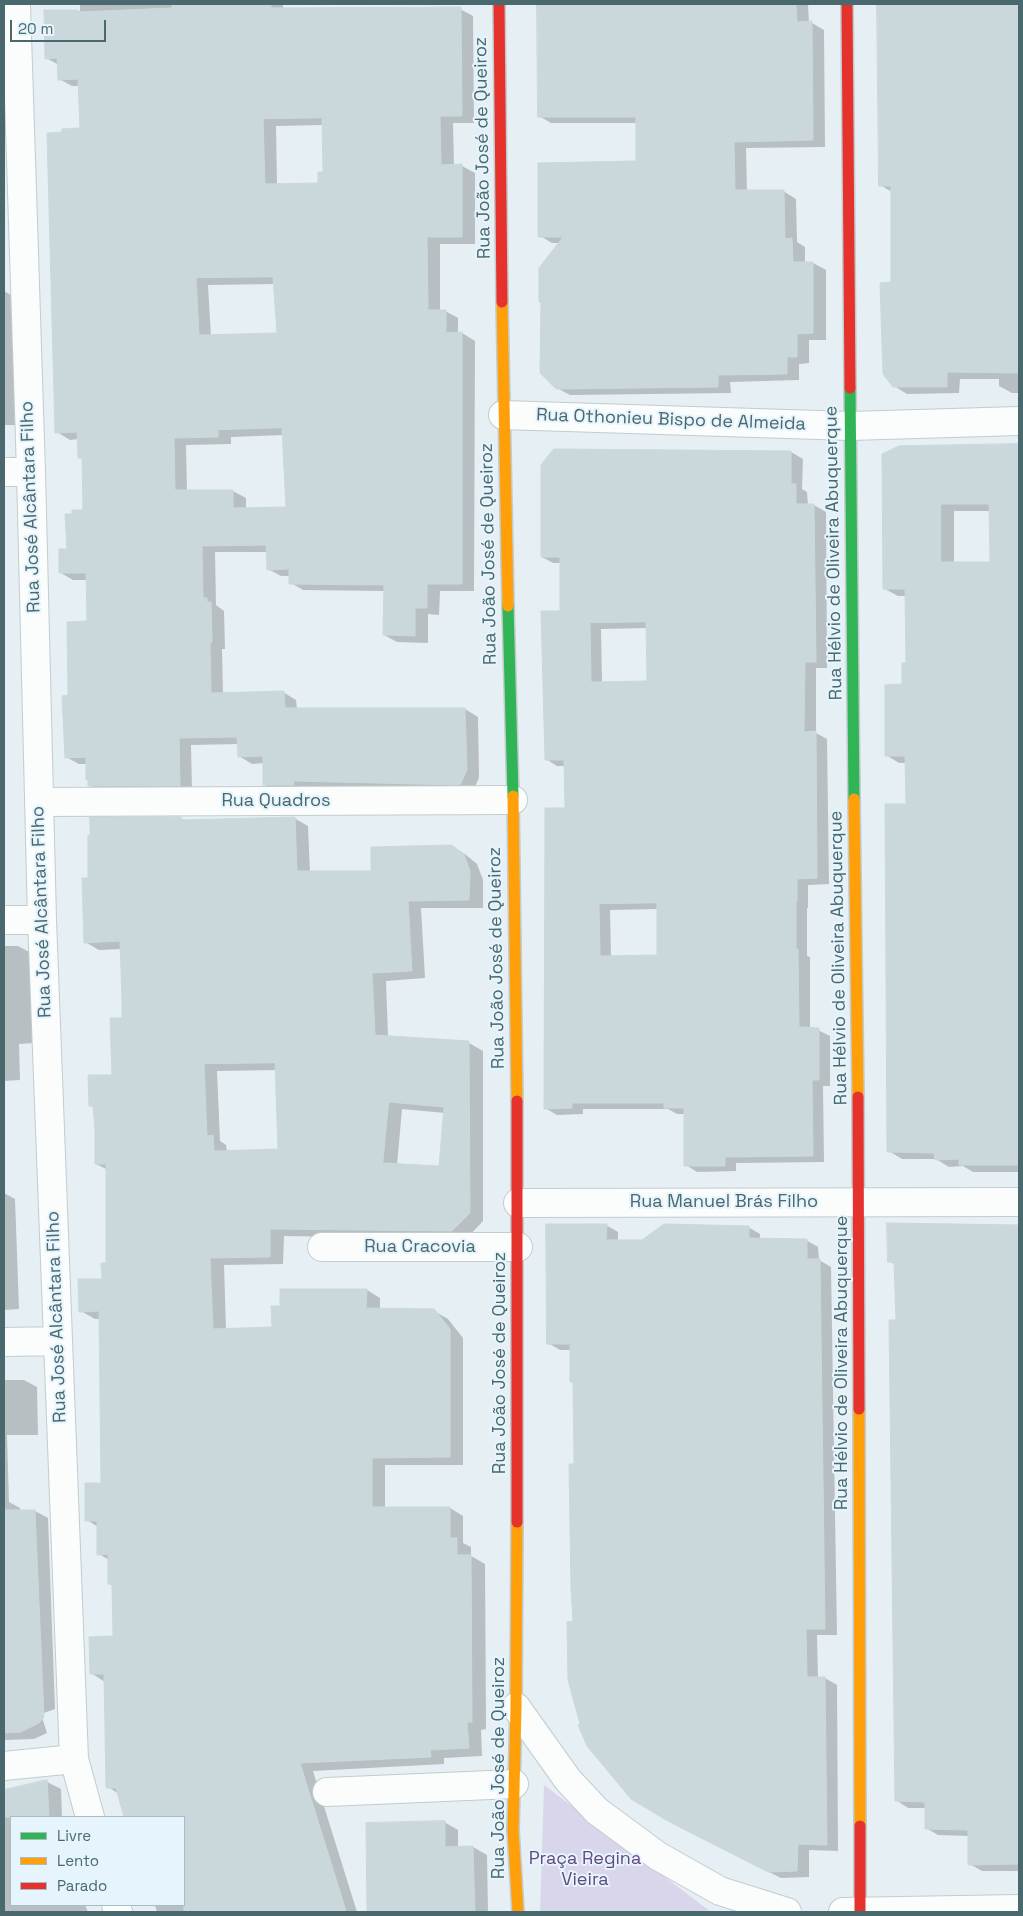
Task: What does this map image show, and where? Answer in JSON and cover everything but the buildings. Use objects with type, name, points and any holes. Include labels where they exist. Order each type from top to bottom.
[{"type":"street","name":"Rua José Alcântara Filho","points":[[16,4],[10,36],[31,472],[42,920],[74,1759],[90,1816]]},
{"type":"street","name":"Rua João José de Queiroz","points":[[499,4],[503,415],[513,800],[518,1203],[516,1707],[513,1830],[518,1912]]},
{"type":"street","name":"Rua Hélvio de Oliveira Abuquerque","points":[[846,4],[860,1202],[854,1912]]},
{"type":"street","name":"Rua Othonieu Bispo de Almeida","points":[[503,415],[850,426],[1019,421]]},
{"type":"street","points":[[4,472],[31,472]]},
{"type":"street","name":"Rua Quadros","points":[[39,802],[513,800]]},
{"type":"street","points":[[4,920],[42,920]]},
{"type":"street","name":"Rua Manuel Brás Filho","points":[[518,1203],[1019,1202]]},
{"type":"street","name":"Rua Cracovia","points":[[322,1247],[518,1247]]},
{"type":"street","points":[[4,1342],[58,1341]]},
{"type":"street","points":[[516,1707],[568,1780],[597,1811],[658,1856],[720,1891],[787,1912]]},
{"type":"street","points":[[4,1766],[74,1759]]},
{"type":"street","points":[[327,1792],[514,1784]]},
{"type":"street","points":[[854,1912],[1019,1909]]},
{"type":"green space","name":"Praça Regina Vieira","points":[[544,1785],[711,1912],[540,1912]]},
{"type":"traffic: fast","points":[[850,388],[854,799]]},
{"type":"traffic: fast","points":[[508,606],[513,796]]},
{"type":"traffic: slow","points":[[502,302],[508,606]]},
{"type":"traffic: slow","points":[[513,796],[517,1101]]},
{"type":"traffic: slow","points":[[854,799],[858,1097]]},
{"type":"traffic: slow","points":[[859,1409],[860,1826]]},
{"type":"traffic: slow","points":[[517,1522],[513,1830],[518,1912]]},
{"type":"traffic: jam","points":[[499,4],[502,302]]},
{"type":"traffic: jam","points":[[847,4],[850,388]]},
{"type":"traffic: jam","points":[[858,1097],[859,1409]]},
{"type":"traffic: jam","points":[[517,1101],[517,1522]]},
{"type":"traffic: jam","points":[[860,1826],[860,1912]]}]
